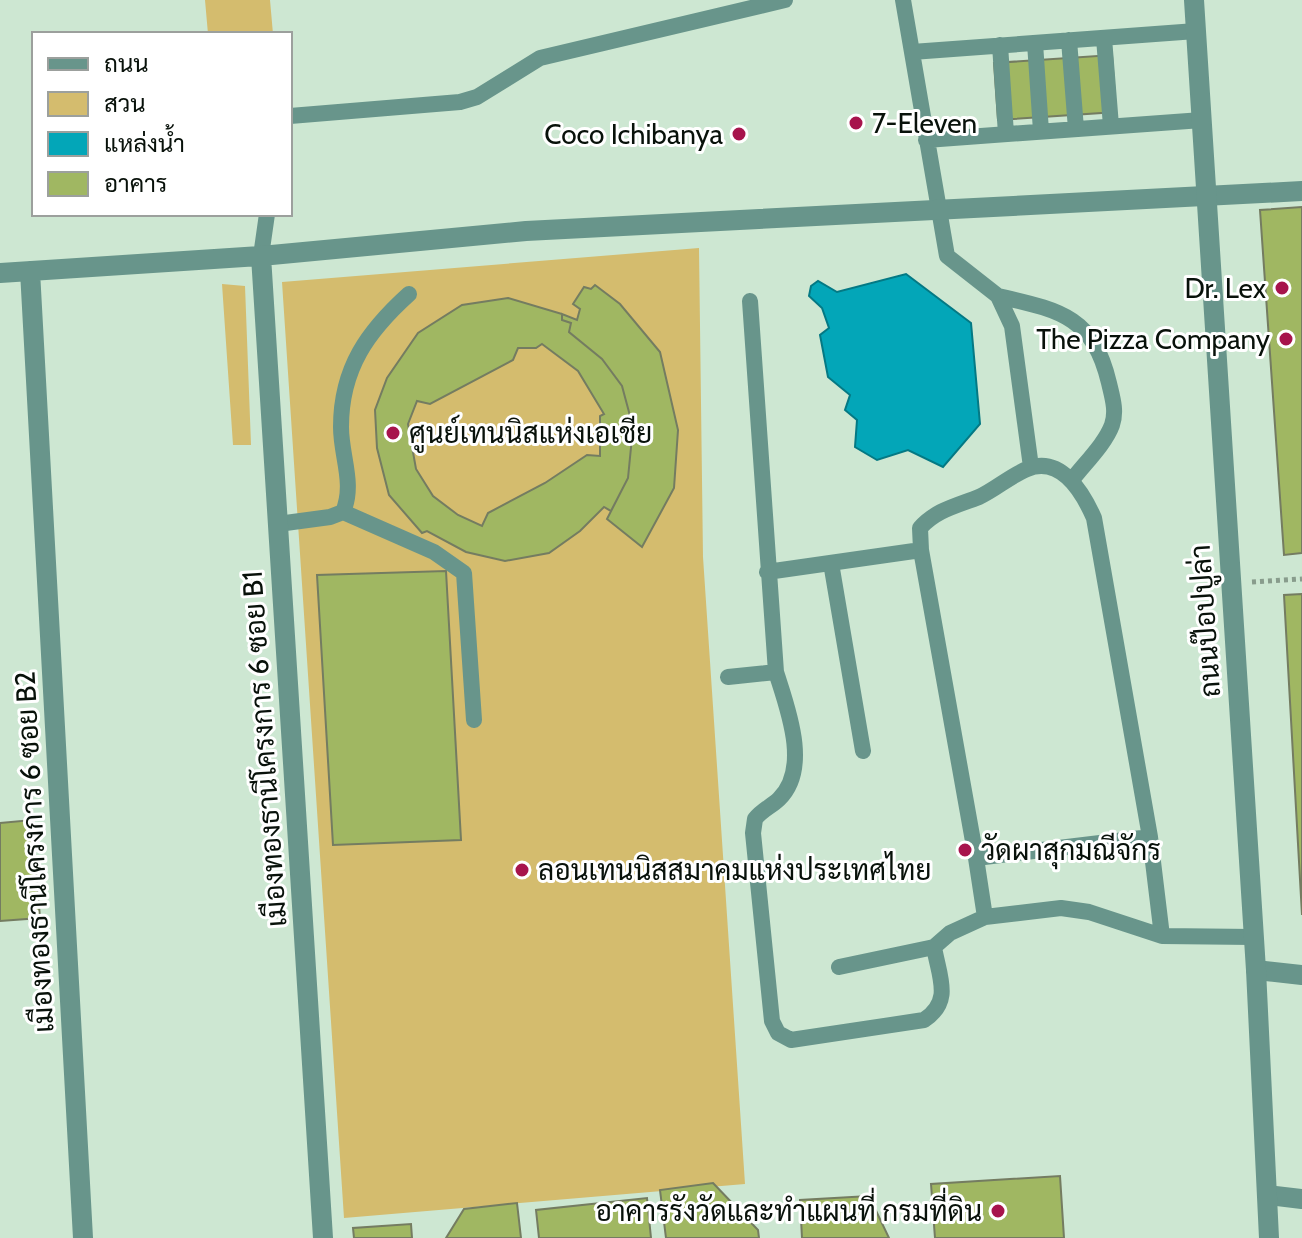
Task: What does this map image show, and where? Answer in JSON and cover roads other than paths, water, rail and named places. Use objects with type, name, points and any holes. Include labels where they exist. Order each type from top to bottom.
[{"type":"street","name":"ถนนป๊อปปูล่า","points":[[1194,0],[1256,970],[1269,1238]]},
{"type":"street","points":[[0,273],[261,256],[526,231],[1302,191]]},
{"type":"street","name":"เมืองทองธานีโครงการ 6 ซอย B1","points":[[261,256],[323,1238]]},
{"type":"street","name":"เมืองทองธานีโครงการ 6 ซอย B2","points":[[30,271],[83,1238]]},
{"type":"street","points":[[1256,970],[1302,975]]},
{"type":"street","points":[[1268,1195],[1302,1199]]},
{"type":"lane","points":[[292,116],[460,102],[477,97],[540,58],[785,0]]},
{"type":"lane","points":[[903,0],[947,256],[998,296],[1068,315],[1087,333],[1105,364],[1115,407],[1112,425],[1072,480]]},
{"type":"lane","points":[[912,52],[1196,31]]},
{"type":"lane","points":[[1104,38],[1111,126]]},
{"type":"lane","points":[[1069,40],[1076,129]]},
{"type":"lane","points":[[1035,43],[1041,131]]},
{"type":"lane","points":[[1000,45],[1006,134]]},
{"type":"lane","points":[[926,140],[1202,120]]},
{"type":"lane","points":[[261,256],[267,216]]},
{"type":"lane","points":[[343,512],[349,498],[341,427],[348,381],[357,354],[377,323],[409,294]]},
{"type":"lane","points":[[998,296],[1012,326],[1031,467]]},
{"type":"lane","points":[[750,301],[776,672],[795,742],[791,779],[780,798],[755,819],[753,833],[772,1021],[778,1033],[791,1040],[924,1020],[937,1011],[943,1001],[934,947]]},
{"type":"lane","points":[[985,917],[921,550],[920,528],[932,514],[982,495],[1031,467],[1056,470],[1072,480],[1094,518],[1150,837],[1162,936]]},
{"type":"lane","points":[[278,524],[330,517],[343,512],[434,552],[464,573],[474,720]]},
{"type":"lane","points":[[767,572],[921,550]]},
{"type":"lane","points":[[831,563],[863,751]]},
{"type":"lane","points":[[728,677],[776,672]]},
{"type":"lane","points":[[976,858],[1150,837]]},
{"type":"lane","points":[[839,967],[934,947],[950,933],[985,917],[1061,908],[1089,912],[1162,936],[1253,937]]},
{"type":"water","points":[[906,274],[971,323],[980,424],[943,467],[908,450],[877,460],[855,447],[857,420],[845,410],[850,395],[828,377],[820,335],[829,328],[822,308],[809,296],[811,286],[818,281],[837,292]]},
{"type":"place","name":"7-Eleven","points":[[856,123]]},
{"type":"place","name":"Coco Ichibanya","points":[[739,134]]},
{"type":"place","name":"Dr. Lex","points":[[1282,288]]},
{"type":"place","name":"The Pizza Company","points":[[1286,339]]},
{"type":"place","name":"ศูนย์เทนนิสแห่งเอเชีย","points":[[393,433]]},
{"type":"place","name":"วัดผาสุกมณีจักร","points":[[965,850]]},
{"type":"place","name":"ลอนเทนนิสสมาคมแห่งประเทศไทย","points":[[522,870]]},
{"type":"place","name":"อาคารรังวัดและทำแผนที่ กรมที่ดิน","points":[[998,1211]]}]
